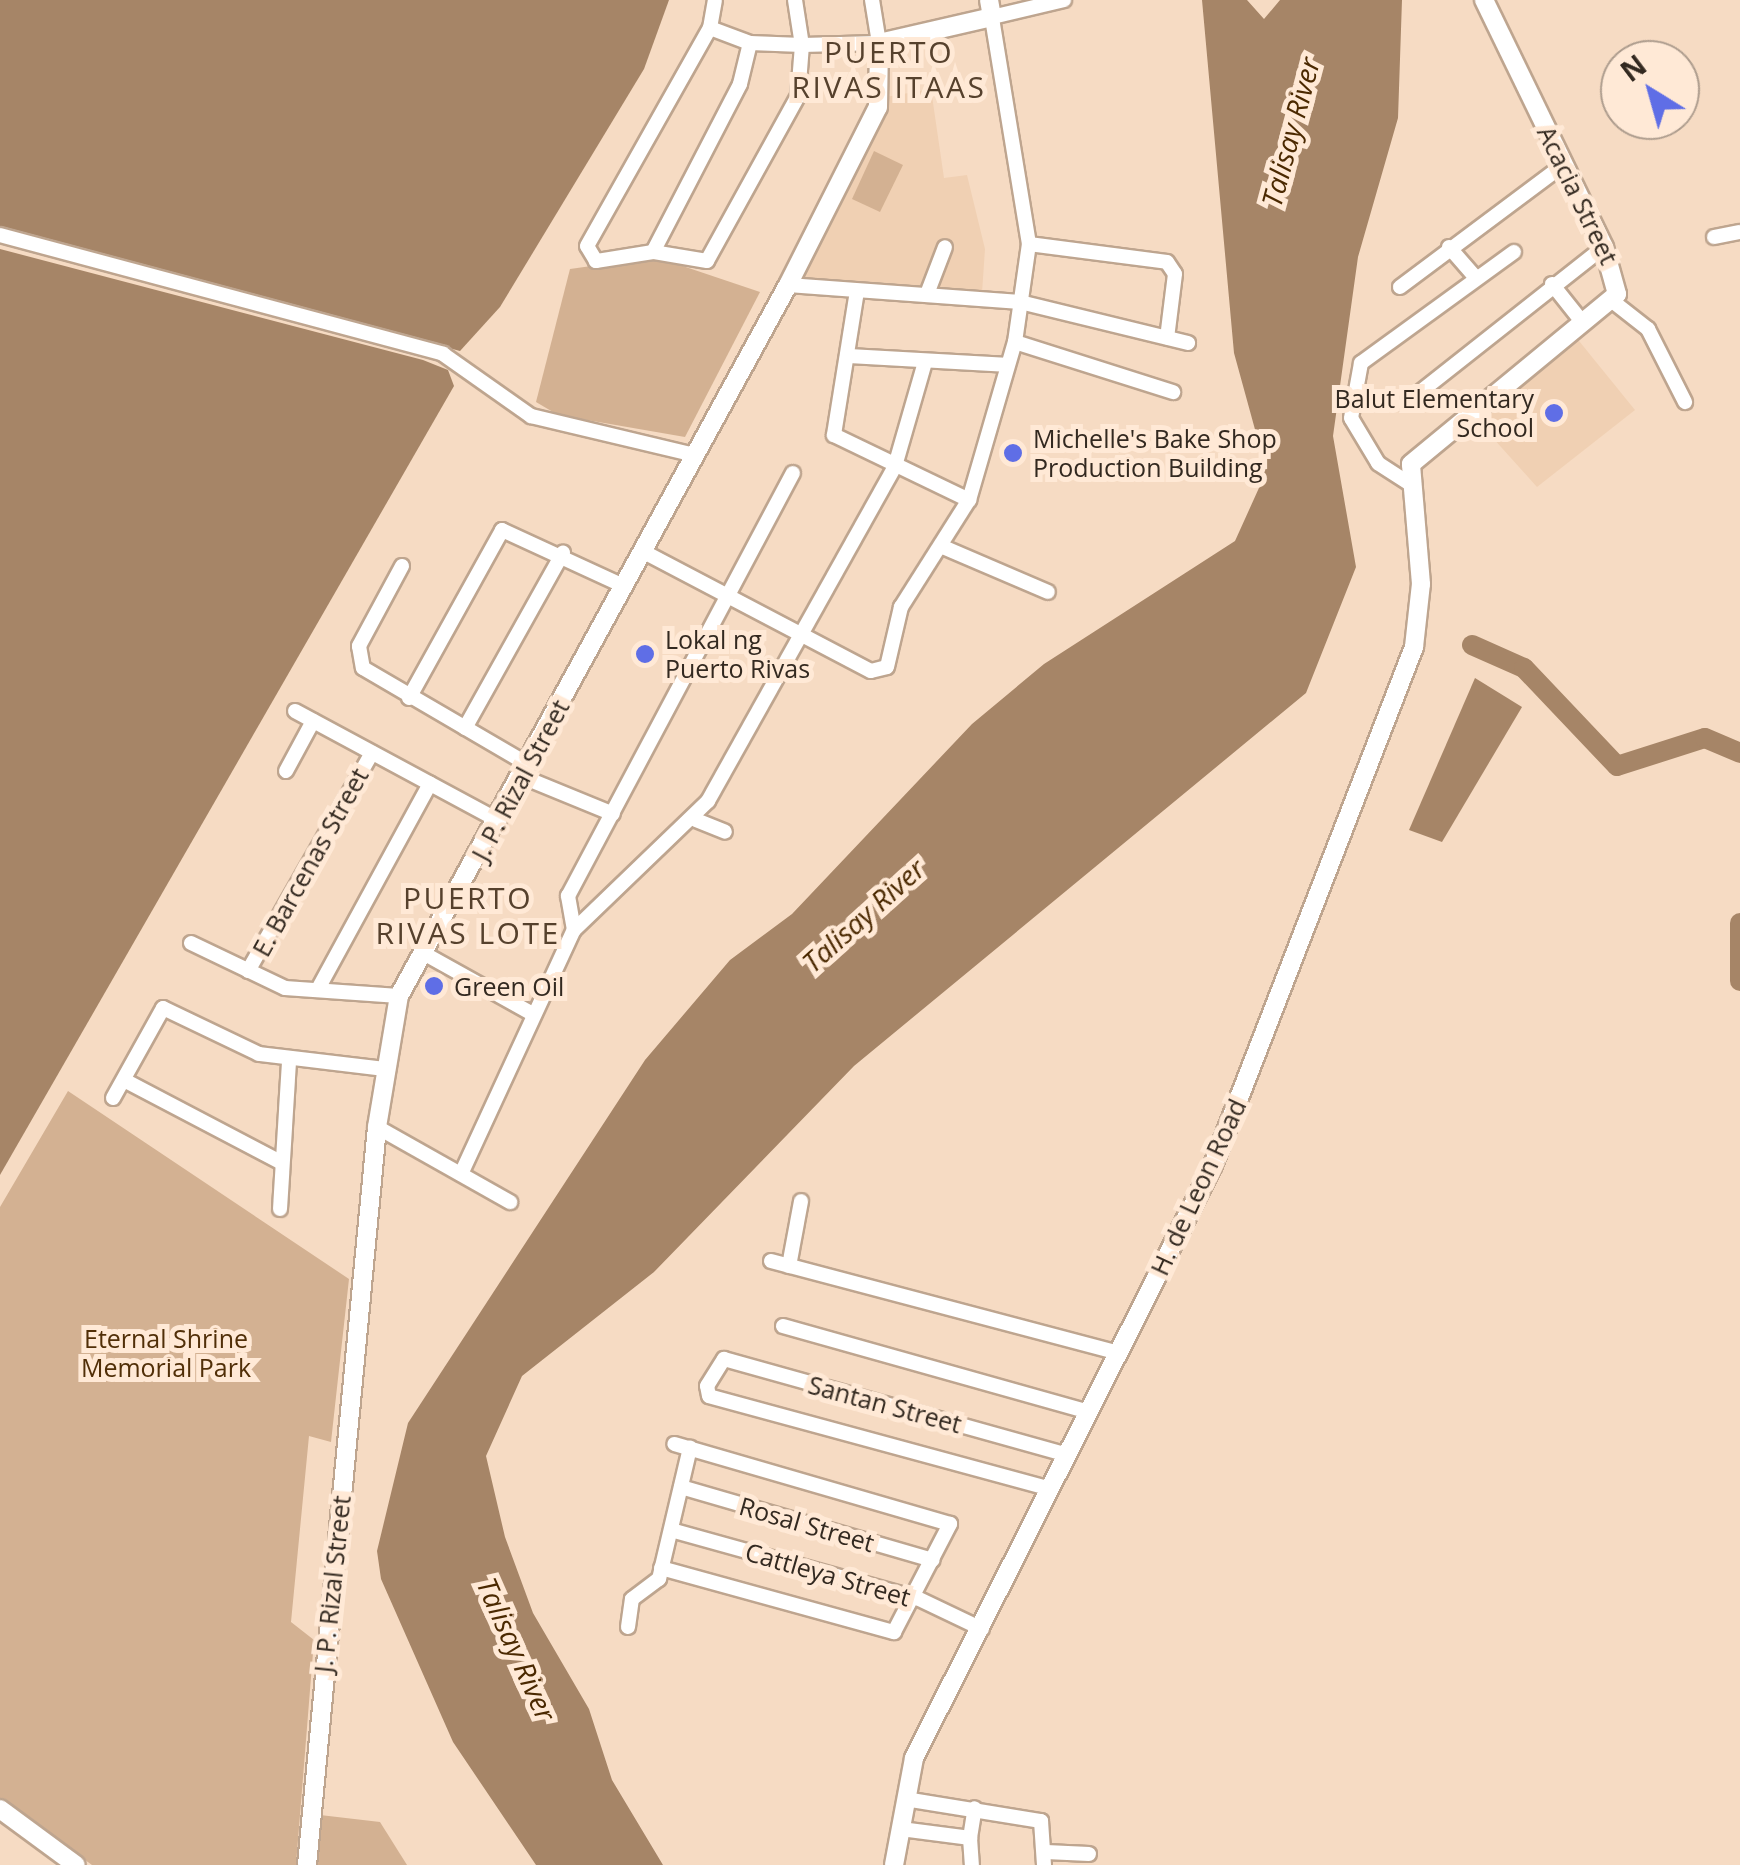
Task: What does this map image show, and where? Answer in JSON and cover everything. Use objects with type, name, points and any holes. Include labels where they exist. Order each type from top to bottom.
[{"type":"street","points":[[714,0],[710,28],[587,246],[596,261],[653,252],[697,264],[715,252],[798,96],[802,45],[795,0]]},
{"type":"street","points":[[872,0],[879,43]]},
{"type":"street","points":[[710,28],[750,43],[879,43],[991,8],[1064,0]]},
{"type":"street","name":"Acacia Street","points":[[1410,484],[1421,450],[1584,323],[1611,300],[1619,282],[1484,0]]},
{"type":"street","points":[[644,552],[798,636],[884,670],[901,608],[969,500],[1015,342],[1029,244],[991,8]]},
{"type":"street","points":[[653,252],[740,84],[750,43]]},
{"type":"street","name":"J. P. Rizal Street","points":[[306,1865],[377,1128],[399,996],[499,821],[788,285],[878,107],[879,43]]},
{"type":"street","points":[[1400,287],[1563,165]]},
{"type":"street","points":[[1714,237],[1740,232]]},
{"type":"street","points":[[0,235],[443,354],[531,416],[695,456]]},
{"type":"street","points":[[1029,244],[1167,262],[1175,274],[1168,338]]},
{"type":"street","points":[[927,294],[945,247]]},
{"type":"street","points":[[1449,247],[1476,278]]},
{"type":"street","points":[[1405,404],[1552,284],[1604,247]]},
{"type":"street","points":[[1410,484],[1378,463],[1351,418],[1362,363],[1514,252]]},
{"type":"street","points":[[1552,284],[1584,323]]},
{"type":"street","points":[[788,285],[1020,302],[1188,343]]},
{"type":"street","points":[[857,291],[834,435],[969,500]]},
{"type":"street","points":[[1611,300],[1648,329],[1686,402]]},
{"type":"street","points":[[1015,342],[1173,392]]},
{"type":"street","points":[[847,356],[1007,366]]},
{"type":"street","points":[[461,1174],[574,930],[696,820],[895,466],[925,362]]},
{"type":"street","points":[[574,930],[568,896],[730,599],[792,473]]},
{"type":"street","name":"H. de Leon Road","points":[[894,1865],[914,1758],[1213,1165],[1414,648],[1421,584],[1410,484]]},
{"type":"street","points":[[409,698],[502,530],[563,553],[624,586]]},
{"type":"street","points":[[943,546],[1048,592]]},
{"type":"street","points":[[465,728],[563,553]]},
{"type":"street","points":[[402,566],[358,658],[409,698],[465,728],[526,771],[613,814]]},
{"type":"street","points":[[295,711],[499,821]]},
{"type":"street","points":[[286,771],[313,721]]},
{"type":"street","name":"E. Barcenas Street","points":[[248,972],[372,752]]},
{"type":"street","points":[[318,989],[430,784]]},
{"type":"street","points":[[696,820],[725,832]]},
{"type":"street","points":[[191,943],[248,972],[318,989],[399,996]]},
{"type":"street","points":[[425,954],[533,1014]]},
{"type":"street","points":[[113,1098],[164,1008],[288,1061],[384,1069]]},
{"type":"street","points":[[280,1209],[288,1061]]},
{"type":"street","points":[[124,1080],[280,1162]]},
{"type":"street","points":[[377,1128],[510,1202]]},
{"type":"street","points":[[788,1266],[801,1202]]},
{"type":"street","points":[[771,1261],[1118,1353]]},
{"type":"street","points":[[784,1326],[1089,1412]]},
{"type":"street","name":"Santan Street","points":[[1051,1490],[709,1396],[711,1377],[724,1359],[1068,1455]]},
{"type":"street","points":[[661,1568],[894,1632],[917,1598],[948,1522],[674,1444]]},
{"type":"street","points":[[628,1627],[632,1600],[658,1582],[690,1448]]},
{"type":"street","name":"Rosal Street","points":[[680,1488],[933,1560]]},
{"type":"street","name":"Cattleya Street","points":[[671,1530],[917,1598],[982,1629]]},
{"type":"street","points":[[905,1799],[1041,1821],[1045,1858],[1089,1854]]},
{"type":"street","points":[[972,1865],[970,1838],[975,1808]]},
{"type":"street","points":[[0,1809],[65,1862]]},
{"type":"street","points":[[901,1828],[970,1838]]},
{"type":"shaded area","points":[[931,89],[944,178],[967,175],[985,249],[982,293],[797,282],[886,97]]},
{"type":"shaded area","name":"Balut Elementary School","points":[[1575,336],[1635,410],[1537,487],[1474,417]]},
{"type":"green space","points":[[874,151],[903,165],[880,212],[852,199]]},
{"type":"green space","points":[[656,257],[760,292],[685,437],[558,415],[536,402],[570,269]]},
{"type":"green space","name":"Eternal Shrine Memorial Park","points":[[68,1091],[349,1279],[331,1442],[309,1436],[291,1622],[314,1640],[296,1865],[92,1865],[0,1798],[0,1207]]},
{"type":"green space","points":[[320,1815],[380,1822],[407,1865],[317,1865]]},
{"type":"water","points":[[0,0],[669,0],[644,69],[500,307],[460,351],[0,226]]},
{"type":"water","name":"Talisay River","points":[[1202,0],[1247,0],[1264,19],[1280,0],[1402,0],[1398,118],[1358,257],[1333,436],[1356,567],[1306,693],[854,1066],[654,1272],[522,1376],[486,1456],[505,1537],[533,1613],[589,1709],[612,1780],[663,1865],[536,1865],[453,1742],[381,1579],[377,1551],[408,1423],[645,1060],[730,960],[792,914],[972,724],[1044,664],[1235,541],[1263,479],[1262,455],[1234,353]]},
{"type":"water","points":[[0,249],[423,360],[448,370],[454,386],[0,1175]]},
{"type":"water","points":[[1475,678],[1522,707],[1442,842],[1409,830]]},
{"type":"waterway","points":[[1472,645],[1524,668],[1617,766],[1705,738],[1740,753]]},
{"type":"waterway","points":[[1740,923],[1740,981]]},
{"type":"place","name":"Balut Elementary School","points":[[1554,413]]},
{"type":"place","name":"Michelle's Bake Shop Production Building","points":[[1013,453]]},
{"type":"place","name":"Lokal ng Puerto Rivas","points":[[645,654]]},
{"type":"place","name":"Green Oil","points":[[434,986]]},
{"type":"district","name":"PUERTO RIVAS ITAAS","points":[[889,69]]},
{"type":"district","name":"PUERTO RIVAS LOTE","points":[[468,915]]}]
